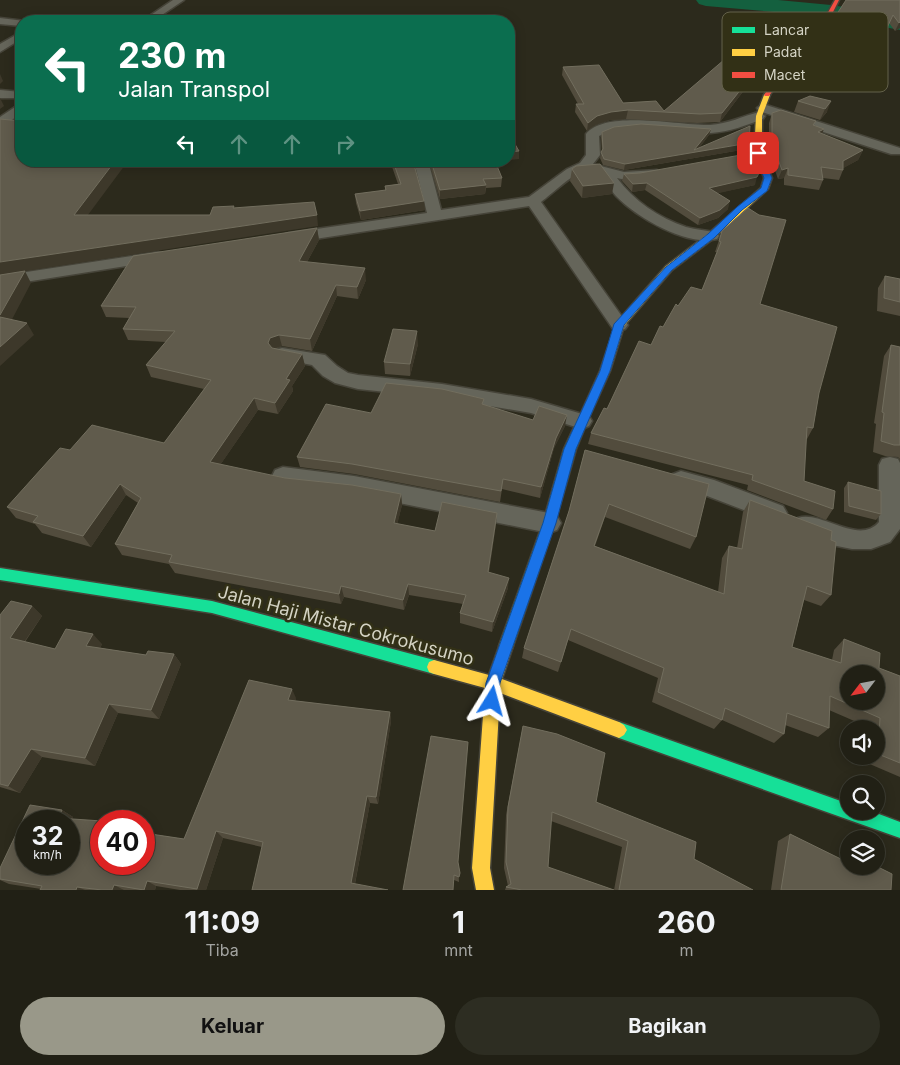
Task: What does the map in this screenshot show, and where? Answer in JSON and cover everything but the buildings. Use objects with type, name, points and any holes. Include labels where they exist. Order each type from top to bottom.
[{"type":"street","points":[[155,15],[179,0]]},
{"type":"street","points":[[831,12],[837,0]]},
{"type":"street","points":[[0,21],[15,22]]},
{"type":"street","points":[[0,49],[15,39]]},
{"type":"street","points":[[485,890],[481,868],[493,683],[549,523],[579,451],[582,421],[605,371],[619,324],[669,268],[711,236],[740,208],[764,189],[768,178],[753,154],[761,112],[770,92]]},
{"type":"street","points":[[0,94],[15,95]]},
{"type":"street","points":[[0,122],[15,111]]},
{"type":"street","points":[[278,239],[533,201],[572,172],[585,166],[593,154],[592,134],[605,128],[648,124],[720,128],[761,112],[896,150]]},
{"type":"street","points":[[585,166],[624,176],[638,176],[665,170]]},
{"type":"street","points":[[423,167],[435,216]]},
{"type":"street","points":[[606,172],[611,182],[623,194],[652,216],[682,230],[711,236]]},
{"type":"street","points":[[533,201],[619,324]]},
{"type":"street","points":[[0,281],[174,255]]},
{"type":"street","points":[[282,354],[318,360],[330,371],[342,378],[358,382],[442,391],[531,406],[582,421]]},
{"type":"street","points":[[660,474],[706,486],[831,534],[860,539],[879,536],[891,524],[890,465]]},
{"type":"street","points":[[283,476],[354,485],[549,523]]},
{"type":"street","name":"Jalan Haji Mistar Cokrokusumo","points":[[0,574],[212,607],[493,683],[674,751],[900,830]]},
{"type":"waterway","points":[[706,0],[837,12]]},
{"type":"waterway","points":[[888,21],[900,23]]},
{"type":"traffic: fast","points":[[506,646],[549,523],[570,449],[582,422]]},
{"type":"traffic: fast","points":[[0,574],[212,607],[434,667]]},
{"type":"traffic: fast","points":[[619,730],[900,830]]},
{"type":"traffic: slow","points":[[582,422],[605,371],[619,325],[669,268],[711,236],[764,189],[768,178],[758,153],[759,116],[767,95]]},
{"type":"traffic: slow","points":[[485,890],[481,868],[493,683],[506,646]]},
{"type":"traffic: slow","points":[[434,667],[493,683],[619,730]]},
{"type":"traffic: jam","points":[[831,12],[837,0]]},
{"type":"route","points":[[492,701],[493,683],[549,523],[570,449],[605,371],[619,324],[669,268],[711,236],[740,208],[764,189],[768,178],[758,153]]}]
